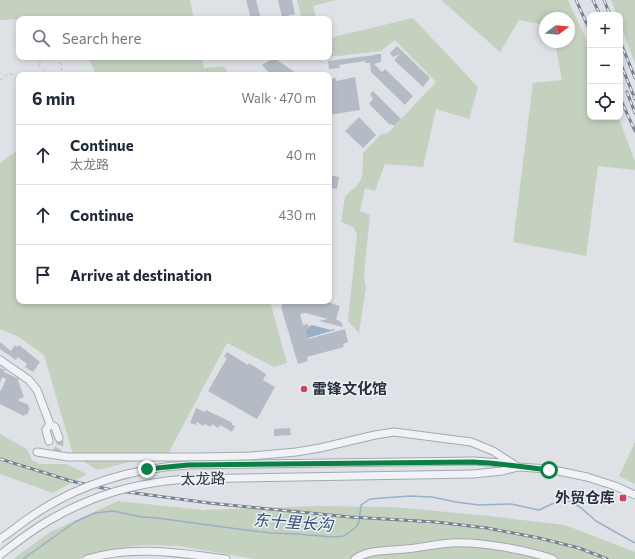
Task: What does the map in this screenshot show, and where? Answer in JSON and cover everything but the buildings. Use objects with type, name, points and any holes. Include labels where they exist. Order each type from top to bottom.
[{"type":"street","points":[[0,360],[29,380],[37,390],[50,424],[55,427],[59,438]]},
{"type":"street","points":[[49,441],[46,430],[50,424]]},
{"type":"street","points":[[37,452],[68,457],[250,456],[296,452],[320,448],[374,434],[408,432],[471,442],[493,451],[518,467]]},
{"type":"street","points":[[0,539],[33,515],[86,487],[118,476],[147,469],[188,465],[473,462],[504,464],[518,467]]},
{"type":"street","name":"太龙路","points":[[0,555],[47,521],[81,504],[127,487],[155,481],[185,478],[473,474],[502,471],[518,467],[568,473],[615,486],[635,495]]},
{"type":"street","points":[[355,559],[362,554],[373,552],[450,543],[464,543],[512,549],[553,559]]},
{"type":"street","points":[[87,559],[103,554],[132,551],[167,551],[226,559]]},
{"type":"path","points":[[41,60],[38,62],[39,66],[46,72]]},
{"type":"path","points":[[58,60],[61,64],[62,72]]},
{"type":"path","points":[[0,80],[8,74],[12,74],[16,77]]},
{"type":"green space","points":[[0,0],[190,0],[193,16],[16,16],[16,19],[0,20]]},
{"type":"green space","points":[[297,0],[336,0],[313,6],[315,16],[301,16]]},
{"type":"green space","points":[[441,0],[568,0],[574,12],[539,12],[539,24],[519,20],[500,52]]},
{"type":"green space","points":[[611,0],[635,0],[635,63],[623,32],[623,12],[616,12]]},
{"type":"green space","points":[[575,15],[587,41],[587,120],[619,120],[635,161],[635,170],[598,166],[586,256],[513,242],[533,83],[562,80],[556,48],[575,48]]},
{"type":"green space","points":[[413,18],[478,87],[469,119],[436,109],[423,167],[385,164],[375,191],[365,188],[360,211],[370,215],[364,275],[366,288],[359,333],[348,321],[357,234],[353,227],[341,222],[345,196],[357,186],[362,178],[363,153],[381,134],[388,133],[436,82],[395,40],[381,51],[332,57],[332,37]]},
{"type":"green space","points":[[89,60],[203,60],[204,68],[224,66],[227,72],[95,72]]},
{"type":"green space","points":[[16,151],[16,304],[271,304],[287,363],[274,367],[227,343],[169,452],[98,470],[73,455],[44,355],[19,337],[0,329],[0,163]]},
{"type":"green space","points":[[0,434],[27,449],[32,460],[40,464],[66,464],[87,474],[53,493],[0,474]]},
{"type":"green space","points":[[635,442],[635,484],[619,476]]},
{"type":"green space","points":[[118,501],[203,510],[316,506],[393,507],[490,516],[565,525],[635,552],[635,559],[255,559],[179,546],[144,545],[111,549],[78,559],[13,559],[50,532]]},
{"type":"water","points":[[312,325],[335,330],[304,339],[307,337],[305,329],[309,329],[308,327]]},
{"type":"waterway","name":"东十里长沟","points":[[23,559],[75,522],[95,513],[113,511],[142,517],[271,533],[333,537],[344,536],[356,527],[359,522],[361,505],[370,499],[410,496],[432,497],[479,505],[511,504],[539,510],[554,503],[569,501],[580,507],[596,521],[635,543]]},
{"type":"tunnel","points":[[58,455],[57,450],[60,444],[59,438]]},
{"type":"railway","points":[[576,0],[587,24]]},
{"type":"railway","points":[[593,0],[599,12]]},
{"type":"railway","points":[[604,0],[609,12]]},
{"type":"railway","points":[[623,48],[635,78]]},
{"type":"railway","points":[[623,69],[635,99]]},
{"type":"railway","points":[[627,92],[635,113]]},
{"type":"railway","points":[[623,105],[635,131]]},
{"type":"railway","points":[[0,459],[71,481],[112,490],[209,503],[350,517],[436,522],[487,528],[539,538],[579,548],[607,559]]},
{"type":"place","name":"雷锋文化馆","points":[[304,389]]},
{"type":"place","name":"外贸仓库","points":[[623,498]]},
{"type":"route","points":[[147,469],[188,465],[473,462],[504,464],[549,470]]}]
